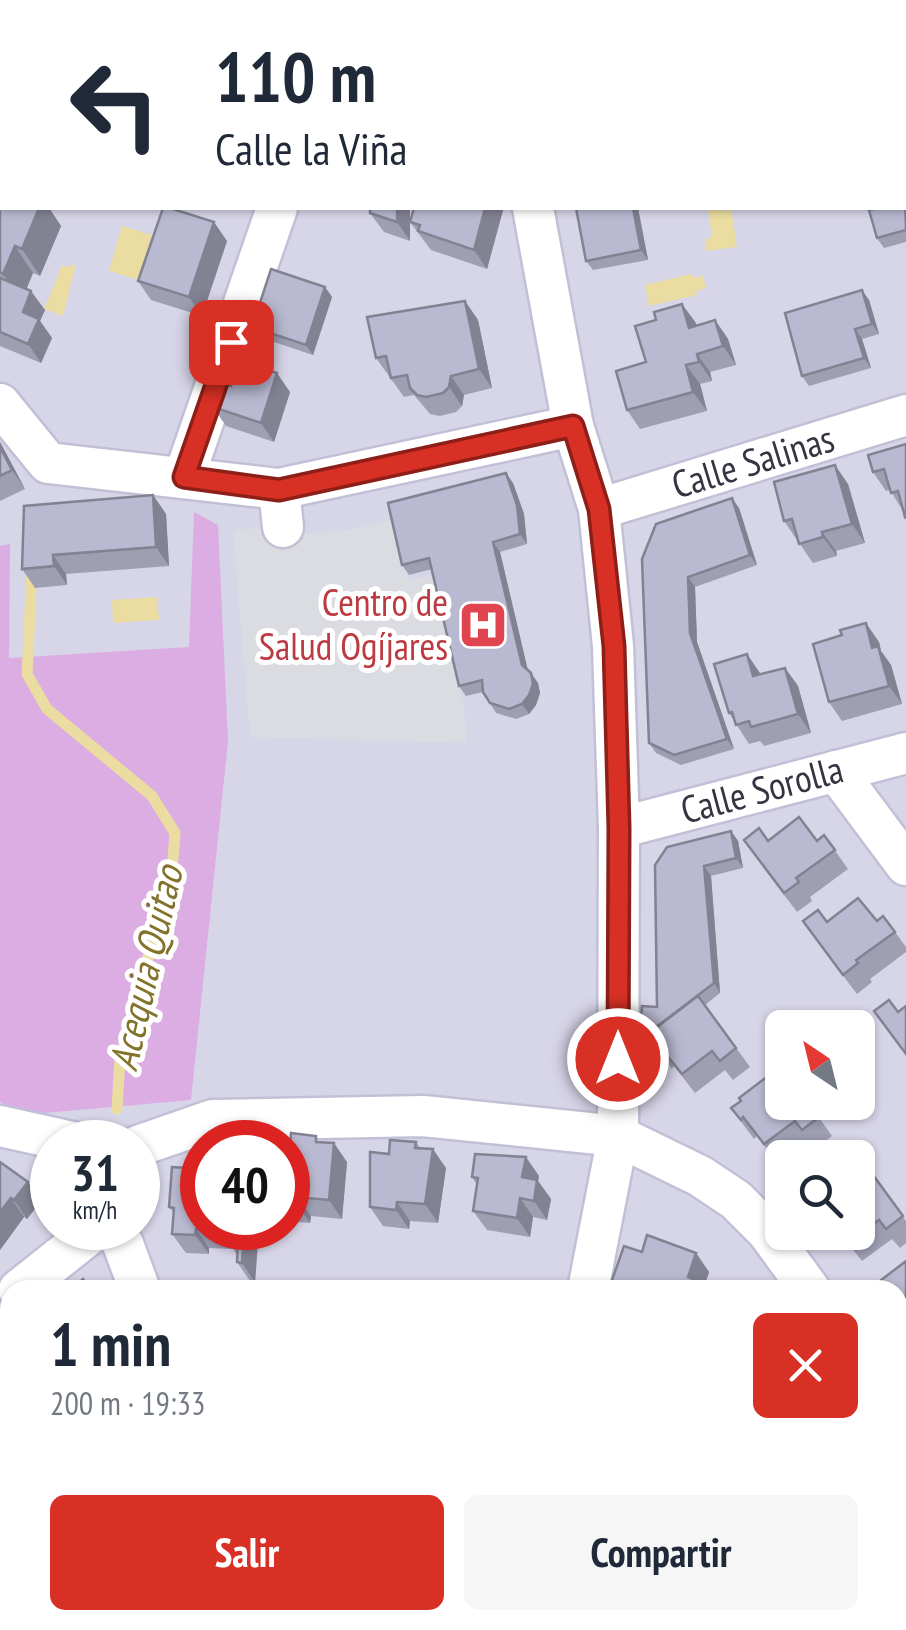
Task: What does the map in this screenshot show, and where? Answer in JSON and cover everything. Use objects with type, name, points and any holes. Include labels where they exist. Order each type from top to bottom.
[{"type":"street","points":[[184,477],[276,210]]},
{"type":"street","points":[[532,210],[573,426],[599,509],[614,646],[619,828],[618,1136],[590,1280]]},
{"type":"street","points":[[0,404],[48,463],[184,477],[281,508],[573,426]]},
{"type":"street","name":"Calle Salinas","points":[[599,509],[906,414]]},
{"type":"street","name":"Calle Sorolla","points":[[619,828],[906,753]]},
{"type":"street","points":[[836,771],[906,865]]},
{"type":"street","points":[[160,1138],[213,1120],[423,1116],[618,1136],[700,1176],[736,1200],[767,1232],[803,1280]]},
{"type":"street","points":[[0,1126],[30,1133]]},
{"type":"street","points":[[32,1280],[69,1250]]},
{"type":"street","points":[[125,1250],[136,1280]]},
{"type":"shaded area","points":[[0,210],[906,210],[906,1280],[0,1280]]},
{"type":"shaded area","points":[[708,210],[731,210],[737,247],[706,251],[705,239],[712,238]]},
{"type":"shaded area","points":[[122,226],[152,235],[139,280],[109,271]]},
{"type":"shaded area","points":[[76,264],[63,316],[44,309],[62,265]]},
{"type":"shaded area","points":[[692,274],[693,278],[703,276],[706,288],[696,291],[697,295],[649,306],[645,285]]},
{"type":"shaded area","points":[[194,512],[218,525],[228,741],[191,1100],[22,1115],[0,1102],[0,546],[10,544],[9,658],[189,647]]},
{"type":"shaded area","points":[[392,520],[409,580],[433,576],[464,704],[466,743],[250,737],[233,530],[300,525],[302,534],[348,530]]},
{"type":"shaded area","points":[[157,597],[159,620],[113,623],[112,600]]},
{"type":"building","points":[[0,210],[38,210],[22,249],[15,246],[3,274]]},
{"type":"building","points":[[162,210],[176,210],[214,222],[189,297],[138,281]]},
{"type":"building","points":[[397,210],[397,222],[370,213]]},
{"type":"building","points":[[413,210],[484,210],[474,250],[418,231],[420,225],[410,222]]},
{"type":"building","points":[[576,210],[633,210],[641,250],[586,261]]},
{"type":"building","points":[[869,210],[905,210],[906,230],[877,238]]},
{"type":"building","points":[[271,269],[325,287],[306,345],[252,327]]},
{"type":"building","points":[[0,278],[31,291],[23,312],[39,319],[28,344],[0,332]]},
{"type":"building","points":[[862,290],[872,324],[855,329],[864,358],[802,376],[785,313]]},
{"type":"building","points":[[465,301],[479,369],[451,376],[443,393],[426,397],[410,388],[407,375],[391,378],[386,356],[376,358],[367,317]]},
{"type":"building","points":[[682,304],[689,328],[715,320],[723,346],[697,354],[699,362],[686,365],[693,392],[627,410],[616,371],[646,362],[635,326],[656,320],[654,312]]},
{"type":"building","points":[[240,360],[277,373],[261,423],[213,407],[221,382],[231,386]]},
{"type":"building","points":[[906,444],[905,517],[898,491],[891,493],[884,469],[873,472],[868,455]]},
{"type":"building","points":[[0,447],[12,470],[0,476]]},
{"type":"building","points":[[835,465],[852,524],[822,532],[823,537],[799,544],[792,519],[784,521],[774,482]]},
{"type":"building","name":"Centro de Salud Ogíjares","points":[[506,473],[517,505],[520,534],[493,542],[522,665],[531,673],[533,684],[522,704],[509,709],[490,703],[482,680],[459,686],[429,558],[402,565],[388,503]]},
{"type":"building","points":[[153,495],[156,547],[53,555],[54,566],[22,569],[24,506]]},
{"type":"building","points":[[732,498],[750,555],[688,577],[690,633],[727,739],[674,755],[649,743],[642,559],[656,524]]},
{"type":"building","points":[[866,623],[872,648],[878,646],[889,686],[829,702],[813,644],[842,635],[840,630]]},
{"type":"building","points":[[747,654],[753,676],[785,668],[798,714],[751,727],[749,721],[736,725],[714,664]]},
{"type":"building","points":[[799,817],[817,841],[824,835],[835,850],[796,878],[799,882],[784,893],[744,840],[759,828],[768,841]]},
{"type":"building","points":[[731,831],[736,858],[704,866],[714,983],[639,1040],[642,1006],[657,1007],[655,865],[667,847]]},
{"type":"building","points":[[858,898],[877,921],[883,916],[895,932],[856,960],[858,963],[843,975],[803,921],[818,910],[827,922]]},
{"type":"building","points":[[698,996],[736,1048],[720,1061],[712,1051],[682,1074],[649,1038],[659,1031],[656,1028]]},
{"type":"building","points":[[889,1000],[898,1012],[906,1006],[906,1054],[875,1012]]},
{"type":"building","points":[[765,1078],[765,1120],[815,1120],[802,1130],[795,1121],[764,1144],[731,1108],[741,1101],[739,1098]]},
{"type":"building","points":[[310,1135],[316,1136],[316,1142],[334,1143],[329,1200],[310,1198]]},
{"type":"building","points":[[390,1140],[416,1142],[415,1148],[433,1149],[425,1204],[397,1202],[396,1210],[370,1207],[370,1152],[389,1154]]},
{"type":"building","points":[[475,1154],[526,1157],[522,1177],[537,1180],[534,1201],[520,1198],[517,1218],[473,1211],[478,1178],[472,1177]]},
{"type":"building","points":[[0,1162],[28,1182],[0,1212]]},
{"type":"building","points":[[172,1167],[180,1168],[180,1234],[172,1234],[174,1208],[169,1207]]},
{"type":"building","points":[[875,1178],[903,1216],[886,1229],[879,1220],[875,1223]]},
{"type":"building","points":[[647,1235],[696,1253],[688,1277],[693,1280],[612,1280],[624,1246],[642,1252]]},
{"type":"building","points":[[238,1250],[243,1250],[242,1263],[237,1262]]},
{"type":"building","points":[[906,1261],[906,1280],[881,1280]]},
{"type":"waterway","name":"Acequia Quitao","points":[[32,568],[27,674],[47,709],[152,796],[175,833],[172,871],[120,1058],[117,1109]]},
{"type":"place","name":"Centro de Salud Ogíjares","points":[[483,625]]},
{"type":"route","points":[[231,342],[184,477],[279,490],[573,426],[599,509],[614,646],[619,828],[618,1059]]}]
